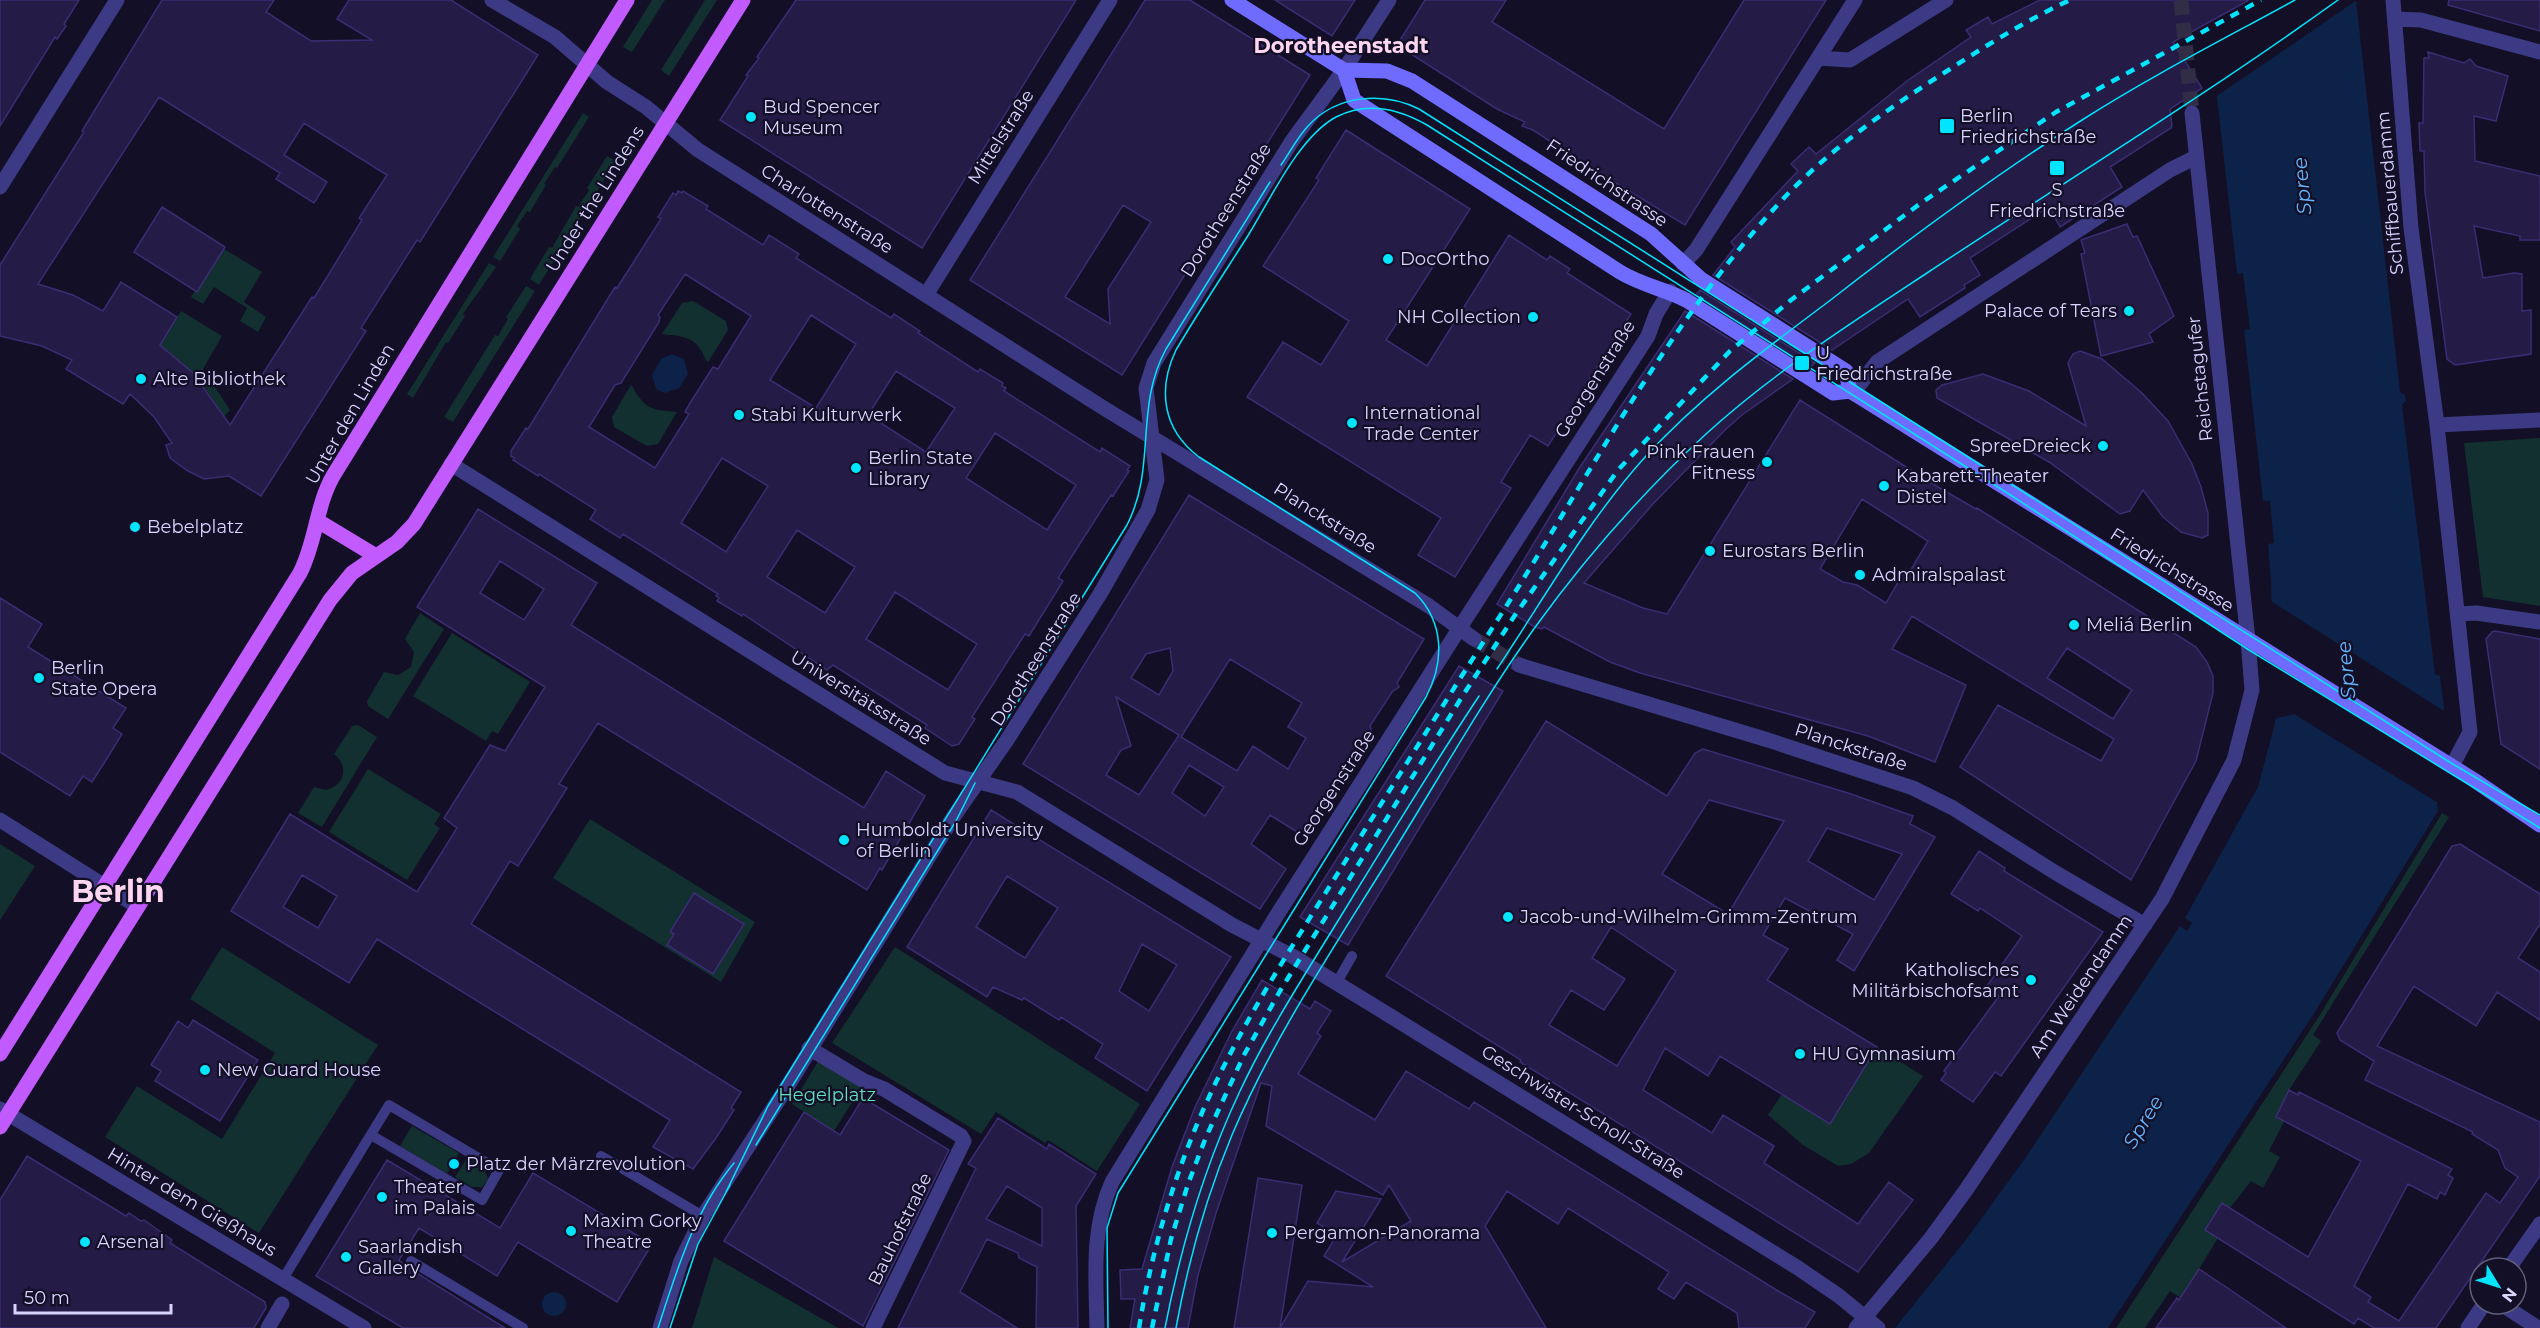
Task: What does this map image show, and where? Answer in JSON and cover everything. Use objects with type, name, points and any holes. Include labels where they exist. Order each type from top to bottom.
[{"type":"main road","name":"Unter den Linden","points":[[0,1054],[300,573],[311,549],[323,496],[333,476],[627,0]]},
{"type":"main road","points":[[666,123],[743,0]]},
{"type":"main road","points":[[1232,0],[1344,70]]},
{"type":"main road","name":"Friedrichstrasse","points":[[1851,392],[1846,371],[1701,279],[1651,234],[1412,81],[1387,71],[1344,70],[1354,100],[1620,272],[1638,283],[1670,291],[1833,393],[1851,392],[2452,766],[2540,825]]},
{"type":"main road","name":"Under the Lindens","points":[[451,464],[666,123]]},
{"type":"main road","points":[[3,1117],[138,907],[330,600],[352,573],[397,542],[410,529],[451,464]]},
{"type":"main road","points":[[318,521],[376,556]]},
{"type":"main road","name":"Friedrichstrasse","points":[[2474,780],[2540,816]]},
{"type":"street","points":[[0,187],[117,0]]},
{"type":"street","name":"Charlottenstraße","points":[[492,0],[555,38],[607,82],[646,107],[698,150],[1152,436]]},
{"type":"street","name":"Mittelstraße","points":[[926,295],[1110,0]]},
{"type":"street","name":"Dorotheenstraße","points":[[660,1328],[681,1261],[703,1216],[948,825],[1100,594],[1148,510],[1157,480],[1146,388],[1154,363],[1292,141],[1344,70],[1389,0]]},
{"type":"street","points":[[1683,264],[1696,250],[1855,0]]},
{"type":"street","points":[[1818,58],[1850,60],[1946,0]]},
{"type":"street","name":"Schiffbauerdamm","points":[[2393,0],[2411,228],[2437,425]]},
{"type":"street","points":[[2395,19],[2421,20],[2540,52]]},
{"type":"street","name":"Reichstagufer","points":[[2192,113],[2248,640]]},
{"type":"street","points":[[1851,392],[1877,362],[2170,170],[2196,157]]},
{"type":"street","name":"Georgenstraße","points":[[1097,1328],[1097,1234],[1105,1197],[1120,1167],[1261,940],[1648,336],[1656,314],[1670,291]]},
{"type":"street","points":[[2452,766],[2470,732],[2437,425],[2540,420]]},
{"type":"street","name":"Planckstraße","points":[[1152,436],[1423,602],[1474,639]]},
{"type":"street","name":"Universitätsstraße","points":[[451,464],[939,770],[1017,792],[1232,925],[1261,940]]},
{"type":"street","points":[[2458,614],[2476,613],[2540,622]]},
{"type":"street","name":"Am Weidendamm","points":[[1860,1323],[1931,1238],[1966,1190],[2145,925],[2175,874],[2234,760],[2252,690],[2248,640]]},
{"type":"street","name":"Planckstraße","points":[[1519,665],[1800,750],[1913,788],[1953,808],[2056,873],[2145,925]]},
{"type":"street","points":[[0,820],[138,907]]},
{"type":"street","name":"Geschwister-Scholl-Straße","points":[[1261,940],[1798,1268],[1839,1296],[1860,1323],[1878,1328]]},
{"type":"street","name":"Bauhofstraße","points":[[809,1048],[864,1081],[884,1089],[960,1136],[964,1141],[963,1148],[873,1328]]},
{"type":"street","name":"Hinter dem Gießhaus","points":[[3,1117],[364,1328]]},
{"type":"street","points":[[2517,1256],[2540,1224]]},
{"type":"street","points":[[268,1328],[282,1304]]},
{"type":"street","points":[[2520,1316],[2538,1328]]},
{"type":"lane","points":[[1336,984],[1352,956]]},
{"type":"lane","points":[[283,1279],[371,1135],[389,1106],[499,1170],[482,1200],[371,1135]]},
{"type":"lane","points":[[601,1156],[703,1216]]},
{"type":"lane","points":[[411,1261],[523,1328]]},
{"type":"green space","points":[[652,0],[665,0],[632,52],[623,47]]},
{"type":"green space","points":[[705,0],[717,0],[669,76],[661,70]]},
{"type":"green space","points":[[583,113],[589,117],[557,168],[555,167],[544,184],[546,185],[530,212],[527,211],[517,226],[520,229],[500,261],[493,257]]},
{"type":"green space","points":[[607,156],[616,161],[539,285],[530,279],[549,247],[552,248],[576,206],[578,207],[589,190],[587,188]]},
{"type":"green space","points":[[224,249],[262,272],[244,302],[266,317],[258,332],[240,321],[247,308],[214,287],[203,304],[191,297],[195,291],[197,292]]},
{"type":"green space","points":[[489,263],[496,267],[463,314],[465,316],[448,343],[446,342],[413,398],[407,394]]},
{"type":"green space","points":[[526,286],[535,291],[453,422],[444,417],[495,335],[498,336],[508,319],[506,317]]},
{"type":"green space","points":[[693,301],[726,321],[728,330],[708,362],[693,341],[684,337],[662,334],[682,303]]},
{"type":"green space","points":[[181,311],[222,336],[203,369],[230,410],[223,418],[211,396],[196,378],[160,345]]},
{"type":"green space","points":[[631,385],[647,405],[656,409],[677,412],[658,444],[647,446],[614,427],[612,417]]},
{"type":"green space","points":[[2540,438],[2540,606],[2483,597],[2464,443]]},
{"type":"green space","points":[[420,613],[444,629],[388,719],[368,706],[367,701],[384,672],[398,675],[411,667],[414,652],[405,639]]},
{"type":"green space","points":[[452,633],[530,682],[498,734],[492,731],[486,741],[413,696]]},
{"type":"green space","points":[[358,725],[377,737],[322,827],[298,813],[314,787],[326,790],[341,780],[342,764],[334,754],[352,726]]},
{"type":"green space","points":[[368,769],[441,814],[434,824],[440,828],[407,880],[329,832]]},
{"type":"green space","points":[[2442,813],[2449,817],[2313,1035],[2321,1041],[2289,1090],[2277,1115],[2285,1120],[2269,1151],[2280,1157],[2263,1188],[2251,1181],[2230,1208],[2222,1203],[2205,1230],[2218,1238],[2181,1298],[2170,1291],[2145,1328],[2116,1328],[2318,1018]]},
{"type":"green space","points":[[590,819],[755,922],[721,982],[553,878]]},
{"type":"green space","points":[[0,844],[35,866],[0,920]]},
{"type":"green space","points":[[222,947],[378,1045],[259,1233],[105,1137],[137,1086],[222,1139],[275,1053],[190,999]]},
{"type":"green space","name":"Hegelplatz","points":[[895,947],[1140,1104],[1097,1171],[1048,1140],[1045,1143],[996,1112],[981,1134],[832,1043]]},
{"type":"green space","points":[[1877,1047],[1923,1076],[1869,1153],[1851,1164],[1838,1166],[1803,1145],[1768,1115],[1782,1094],[1830,1124]]},
{"type":"green space","name":"Hegelplatz","points":[[819,1060],[862,1087],[834,1131],[792,1104]]},
{"type":"green space","points":[[412,1126],[459,1153],[447,1174],[400,1146]]},
{"type":"green space","points":[[467,1158],[485,1172],[488,1179],[482,1187],[472,1187],[455,1177]]},
{"type":"green space","points":[[714,1257],[838,1328],[692,1328]]},
{"type":"water","name":"Spree","points":[[2206,0],[2356,0],[2400,392],[2405,395],[2406,401],[2402,405],[2435,674],[2440,676],[2444,707],[2438,811],[2313,1015],[2108,1328],[1895,1328],[1965,1241],[2026,1157],[2180,926],[2187,931],[2192,923],[2185,918],[2258,787],[2275,723],[2268,544],[2274,543],[2270,501],[2263,501],[2244,330],[2250,329],[2243,273],[2237,274]]},
{"type":"water","points":[[672,354],[684,359],[688,374],[679,388],[665,393],[656,389],[652,375],[661,359]]},
{"type":"water","points":[[554,1292],[563,1295],[566,1304],[563,1313],[554,1316],[545,1313],[542,1304],[545,1295]]},
{"type":"pier","points":[[2203,0],[2357,0],[2214,98]]},
{"type":"pier","points":[[2269,600],[2444,711],[2445,708],[2447,709],[2440,804],[2294,714],[2277,718],[2272,722]]},
{"type":"building","points":[[0,0],[79,0],[64,24],[66,26],[57,39],[55,37],[0,126]]},
{"type":"building","points":[[162,0],[274,0],[266,12],[311,41],[372,40],[337,19],[349,0],[451,0],[538,55],[420,242],[417,240],[361,328],[366,331],[261,496],[229,476],[204,479],[170,458],[166,445],[172,443],[154,417],[130,394],[123,404],[66,369],[72,360],[42,346],[0,336],[0,265],[84,132],[82,131]],"holes":[[[159,97],[280,173],[276,179],[314,203],[327,182],[284,155],[304,123],[387,175],[359,218],[362,220],[314,298],[312,297],[230,425],[193,373],[160,345],[177,317],[121,282],[103,311],[73,295],[38,284]]]},
{"type":"building","points":[[796,0],[1076,0],[922,248],[720,120],[748,76],[746,75],[759,58],[757,57]]},
{"type":"building","points":[[1145,0],[1190,0],[1310,75],[1122,375],[970,280]],"holes":[[[1123,205],[1151,222],[1108,289],[1110,324],[1065,297]]]},
{"type":"building","points":[[1275,0],[1355,0],[1332,36]]},
{"type":"building","points":[[1425,0],[1506,0],[1492,22],[1664,129],[1744,0],[1826,0],[1685,225],[1533,130],[1522,126],[1525,122],[1497,109],[1397,45]]},
{"type":"building","points":[[2040,0],[2249,0],[2173,42],[2202,88],[2170,109],[2171,128],[2110,167],[2122,187],[2060,227],[2049,207],[1970,258],[1980,275],[1964,285],[1965,288],[1920,317],[1908,299],[1832,350],[1713,275],[1735,247],[1731,242],[1798,171],[1791,164],[1809,147],[1816,154],[1907,81],[1971,37],[1966,30],[1988,17],[1992,24]]},
{"type":"building","points":[[2449,0],[2540,0],[2540,31],[2448,5]]},
{"type":"building","points":[[2428,52],[2464,63],[2470,59],[2476,66],[2508,76],[2496,121],[2474,116],[2475,161],[2540,176],[2540,240],[2520,240],[2520,236],[2474,226],[2483,278],[2514,273],[2522,274],[2522,311],[2531,310],[2531,354],[2455,365],[2447,359],[2425,192],[2424,151],[2420,151],[2419,123],[2423,123],[2424,58],[2429,58]]},
{"type":"building","points":[[1346,130],[1470,209],[1386,340],[1427,366],[1509,235],[1547,260],[1550,256],[1570,269],[1567,273],[1631,314],[1588,381],[1596,386],[1570,426],[1564,421],[1548,446],[1530,435],[1501,482],[1511,488],[1455,577],[1418,555],[1441,518],[1247,397],[1283,342],[1321,365],[1349,321],[1263,266],[1319,180],[1316,178]]},
{"type":"building","name":"Berlin State Library","points":[[678,191],[682,193],[683,191],[708,206],[706,209],[763,245],[769,235],[799,254],[796,258],[891,318],[894,314],[920,331],[918,333],[978,372],[980,369],[1003,383],[1002,386],[1006,388],[1004,391],[1100,452],[1102,448],[1130,466],[1113,496],[1111,495],[1058,578],[1063,581],[1029,636],[1025,634],[972,717],[975,719],[959,744],[952,746],[925,728],[927,725],[833,665],[827,670],[743,614],[742,616],[717,601],[718,594],[623,534],[620,538],[590,519],[596,510],[513,460],[511,451],[526,428],[528,429],[615,287],[617,288],[661,219],[658,217],[673,193],[676,195]],"holes":[[[685,274],[751,316],[718,369],[713,367],[690,403],[685,412],[689,414],[655,468],[589,427],[615,385],[621,383],[660,317],[658,315]],[[811,315],[856,344],[816,408],[770,380]],[[896,371],[955,408],[926,452],[868,415]],[[995,433],[1076,485],[1047,530],[966,478]],[[722,458],[768,486],[726,552],[681,523]],[[797,530],[855,567],[825,613],[767,577]],[[895,592],[977,644],[948,690],[866,639]]]},
{"type":"building","points":[[162,207],[225,247],[197,292],[134,252]]},
{"type":"building","name":"Palace of Tears","points":[[2127,224],[2133,237],[2137,236],[2174,316],[2149,334],[2153,342],[2101,356],[2081,254],[2085,253],[2081,240]]},
{"type":"building","points":[[1700,290],[1815,363],[1810,367],[1696,295]]},
{"type":"building","points":[[1685,311],[1793,379],[1725,430],[1652,505],[1584,583],[1643,608],[1667,614],[1800,400],[1938,487],[1977,508],[2196,647],[2207,662],[2213,676],[2213,693],[2196,761],[2131,880],[1960,767],[1998,705],[2101,761],[2114,739],[1912,616],[1892,649],[1966,685],[1935,762],[1868,736],[1640,673],[1610,662],[1544,627],[1542,629],[1535,627],[1497,604],[1580,467]],"holes":[[[1862,499],[1928,541],[1909,573],[1905,570],[1886,603],[1857,585],[1843,582],[1820,569]],[[2067,648],[2132,690],[2113,719],[2047,678]]]},
{"type":"building","name":"SpreeDreieck","points":[[2080,351],[2102,359],[2142,393],[2168,421],[2192,464],[2201,487],[2208,513],[2208,535],[2202,538],[2181,532],[2163,517],[2143,490],[2130,511],[2120,514],[2049,462],[1937,398],[1936,390],[1942,385],[1983,374],[2029,391],[2086,426],[2068,363],[2073,354]]},
{"type":"building","points":[[1189,495],[1424,639],[1397,683],[1399,687],[1392,692],[1370,726],[1373,736],[1365,736],[1305,837],[1270,815],[1251,844],[1286,869],[1260,909],[1023,764]],"holes":[[[1170,648],[1173,671],[1159,695],[1131,678],[1146,654]],[[1230,659],[1302,703],[1288,727],[1306,738],[1288,769],[1253,746],[1237,771],[1181,737]],[[1116,697],[1179,735],[1139,795],[1106,775],[1121,750],[1131,746]],[[1189,765],[1224,787],[1205,816],[1172,793]]]},
{"type":"building","name":"Humboldt University of Berlin","points":[[478,509],[597,583],[571,625],[864,808],[886,771],[925,796],[882,870],[880,868],[867,890],[598,723],[559,784],[567,788],[518,866],[510,861],[471,924],[741,1092],[731,1108],[734,1110],[693,1169],[653,1147],[670,1120],[377,939],[349,983],[231,911],[290,814],[417,892],[457,828],[444,818],[490,745],[505,751],[545,687],[417,607]],"holes":[[[500,561],[544,589],[524,620],[480,593]],[[302,875],[337,896],[318,928],[283,907]]]},
{"type":"building","name":"Berlin State Opera","points":[[0,598],[42,624],[28,647],[126,708],[113,728],[122,734],[92,782],[83,776],[70,796],[0,752]]},
{"type":"building","points":[[2495,631],[2540,639],[2540,769],[2501,744],[2486,639]]},
{"type":"building","points":[[1459,666],[1503,691],[1348,945],[1300,917]]},
{"type":"building","points":[[1546,721],[1667,796],[1695,753],[1703,749],[1848,793],[1913,816],[1910,824],[1935,837],[1854,971],[1837,960],[1853,934],[1785,898],[1763,935],[1788,949],[1767,980],[1877,1047],[1830,1124],[1720,1056],[1708,1076],[1665,1048],[1643,1090],[1712,1133],[1723,1115],[1774,1146],[1764,1163],[1858,1224],[1889,1182],[1913,1200],[1858,1272],[1386,976]],"holes":[[[1709,800],[1784,821],[1728,914],[1662,874]],[[1827,828],[1902,854],[1874,900],[1808,861]],[[1611,927],[1676,971],[1617,1066],[1549,1025],[1571,990],[1604,1010],[1625,979],[1592,958]]]},
{"type":"building","points":[[991,810],[1231,957],[1147,1091],[1095,1058],[1103,1044],[1061,1017],[1059,1020],[1024,998],[1022,1000],[993,987],[987,997],[907,947]],"holes":[[[1007,876],[1058,908],[1025,958],[976,927]],[[1142,944],[1177,965],[1149,1011],[1119,991]]]},
{"type":"building","points":[[2460,844],[2540,894],[2540,924],[2518,958],[2540,972],[2540,1020],[2497,992],[2476,1026],[2414,986],[2377,1046],[2540,1122],[2540,1176],[2485,1256],[2468,1256],[2468,1281],[2436,1328],[2374,1328],[2358,1318],[2354,1324],[2205,1230],[2222,1203],[2308,1257],[2361,1161],[2276,1117],[2289,1090],[2298,1095],[2299,1092],[2452,1169],[2448,1175],[2453,1178],[2445,1195],[2440,1192],[2437,1199],[2408,1184],[2354,1286],[2371,1297],[2368,1302],[2399,1321],[2486,1193],[2500,1203],[2518,1177],[2505,1168],[2498,1150],[2472,1134],[2473,1132],[2365,1080],[2374,1061],[2340,1040],[2337,1033],[2452,846]]},
{"type":"building","name":"Katholisches Militärbischofsamt","points":[[1979,851],[2005,868],[2004,871],[2103,932],[2001,1076],[1995,1072],[1973,1102],[1941,1080],[1946,1073],[1944,1071],[1999,996],[1987,986],[2022,936],[1980,908],[1978,911],[1951,894]]},
{"type":"building","points":[[694,893],[744,924],[713,974],[667,945],[674,934],[670,932]]},
{"type":"building","points":[[1262,980],[1310,1009],[1315,1001],[1331,1011],[1317,1033],[1321,1036],[1298,1074],[1375,1120],[1406,1071],[1469,1109],[1474,1102],[1815,1312],[1805,1328],[1739,1328],[1737,1313],[1686,1282],[1674,1299],[1658,1289],[1669,1272],[1568,1208],[1558,1224],[1507,1191],[1485,1226],[1546,1328],[1280,1328],[1308,1281],[1373,1287],[1324,1256],[1337,1235],[1317,1223],[1336,1191],[1381,1199],[1342,1262],[1411,1221],[1389,1185],[1383,1195],[1266,1126],[1272,1086],[1261,1083],[1216,1213],[1198,1275],[1188,1328],[1130,1328],[1135,1299],[1121,1299],[1120,1270],[1142,1269],[1172,1167],[1195,1107],[1232,1031]]},
{"type":"building","name":"New Guard House","points":[[193,1020],[258,1060],[220,1121],[155,1081],[161,1071],[151,1065],[178,1021],[188,1028]]},
{"type":"building","points":[[863,1098],[949,1150],[863,1326],[724,1241],[804,1112],[840,1135]]},
{"type":"building","points":[[998,1118],[1047,1149],[1049,1144],[1096,1174],[1076,1206],[1078,1328],[1036,1328],[1037,1267],[1019,1258],[1018,1253],[987,1239],[960,1292],[1017,1328],[898,1328],[976,1168],[968,1164]],"holes":[[[1007,1186],[1042,1208],[1042,1246],[986,1219]]]},
{"type":"building","name":"Arsenal","points":[[27,1156],[126,1216],[129,1213],[141,1221],[144,1220],[172,1240],[170,1243],[265,1302],[266,1308],[254,1328],[0,1328],[0,1200]]},
{"type":"building","points":[[387,1160],[500,1228],[533,1173],[652,1244],[617,1302],[518,1242],[497,1276],[419,1228],[399,1260],[505,1328],[403,1328],[316,1276]]},
{"type":"building","name":"Pergamon-Panorama","points":[[1258,1178],[1302,1185],[1280,1328],[1234,1328]]},
{"type":"building","points":[[2199,1269],[2286,1328],[2156,1328],[2177,1298],[2179,1300]]},
{"type":"tunnel","points":[[2181,0],[2192,113]]},
{"type":"tunnel","points":[[1474,639],[1519,665]]},
{"type":"tram line","points":[[1497,669],[1586,533],[1625,481],[1667,434],[1733,375],[1921,231],[2049,141],[2134,88],[2295,0]]},
{"type":"tram line","points":[[1176,1328],[1192,1254],[1214,1182],[1232,1135],[1264,1067],[1320,969],[1495,686],[1555,600],[1595,550],[1660,479],[1706,434],[1785,369],[2288,36],[2338,0]]},
{"type":"tram line","points":[[1281,165],[1308,126],[1319,116],[1346,102],[1375,98],[1405,103],[1419,109],[2451,763],[2540,815]]},
{"type":"tram line","points":[[1108,1328],[1107,1228],[1118,1193],[1426,697],[1439,656],[1432,616],[1415,593],[1199,457],[1178,435],[1167,408],[1165,394],[1167,380],[1176,350],[1249,234],[1276,186],[1310,139],[1323,126],[1348,112],[1359,109],[1383,109],[1394,111],[1427,125],[2012,496],[2249,650],[2540,828]]},
{"type":"tram line","points":[[726,1192],[768,1106],[1127,525],[1136,503],[1141,481],[1148,415],[1156,371],[1166,349],[1270,182]]},
{"type":"tram line","points":[[1165,1328],[1178,1267],[1195,1207],[1215,1149],[1251,1068],[1276,1022],[1410,803],[1479,696]]},
{"type":"tram line","points":[[756,1145],[956,821],[975,783]]},
{"type":"tram line","points":[[658,1328],[697,1221],[720,1181],[734,1163]]},
{"type":"tram line","points":[[670,1328],[698,1244],[730,1185]]},
{"type":"railway","points":[[1139,1328],[1153,1259],[1172,1190],[1211,1092],[1240,1036],[1295,942],[1669,344],[1742,245],[1801,180],[1861,130],[1925,85],[2007,33],[2070,0]]},
{"type":"railway","points":[[1152,1328],[1171,1239],[1188,1184],[1206,1137],[1244,1055],[1280,991],[1460,700],[1515,615],[1618,470],[1730,351],[1791,300],[1921,203],[2056,112],[2261,0]]},
{"type":"place","name":"Bud Spencer Museum","points":[[751,117]]},
{"type":"place","name":"Berlin Friedrichstraße","points":[[1947,126]]},
{"type":"place","name":"S Friedrichstraße","points":[[2057,168]]},
{"type":"place","name":"DocOrtho","points":[[1388,259]]},
{"type":"place","name":"Palace of Tears","points":[[2129,311]]},
{"type":"place","name":"NH Collection","points":[[1533,317]]},
{"type":"place","name":"U Friedrichstraße","points":[[1802,363]]},
{"type":"place","name":"Alte Bibliothek","points":[[141,379]]},
{"type":"place","name":"Stabi Kulturwerk","points":[[739,415]]},
{"type":"place","name":"International Trade Center","points":[[1352,423]]},
{"type":"place","name":"SpreeDreieck","points":[[2103,446]]},
{"type":"place","name":"Pink Frauen Fitness","points":[[1767,462]]},
{"type":"place","name":"Berlin State Library","points":[[856,468]]},
{"type":"place","name":"Kabarett-Theater Distel","points":[[1884,486]]},
{"type":"place","name":"Bebelplatz","points":[[135,527]]},
{"type":"place","name":"Eurostars Berlin","points":[[1710,551]]},
{"type":"place","name":"Admiralspalast","points":[[1860,575]]},
{"type":"place","name":"Meliá Berlin","points":[[2074,625]]},
{"type":"place","name":"Berlin State Opera","points":[[39,678]]},
{"type":"place","name":"Humboldt University of Berlin","points":[[844,840]]},
{"type":"place","name":"Jacob-und-Wilhelm-Grimm-Zentrum","points":[[1508,917]]},
{"type":"place","name":"Katholisches Militärbischofsamt","points":[[2031,980]]},
{"type":"place","name":"HU Gymnasium","points":[[1800,1054]]},
{"type":"place","name":"New Guard House","points":[[205,1070]]},
{"type":"place","name":"Platz der Märzrevolution","points":[[454,1164]]},
{"type":"place","name":"Theater im Palais","points":[[382,1197]]},
{"type":"place","name":"Maxim Gorky Theatre","points":[[571,1231]]},
{"type":"place","name":"Pergamon-Panorama","points":[[1272,1233]]},
{"type":"place","name":"Arsenal","points":[[85,1242]]},
{"type":"place","name":"Saarlandish Gallery","points":[[346,1257]]},
{"type":"district","name":"Dorotheenstadt","points":[[1341,46]]},
{"type":"district","name":"Berlin","points":[[118,892]]}]
